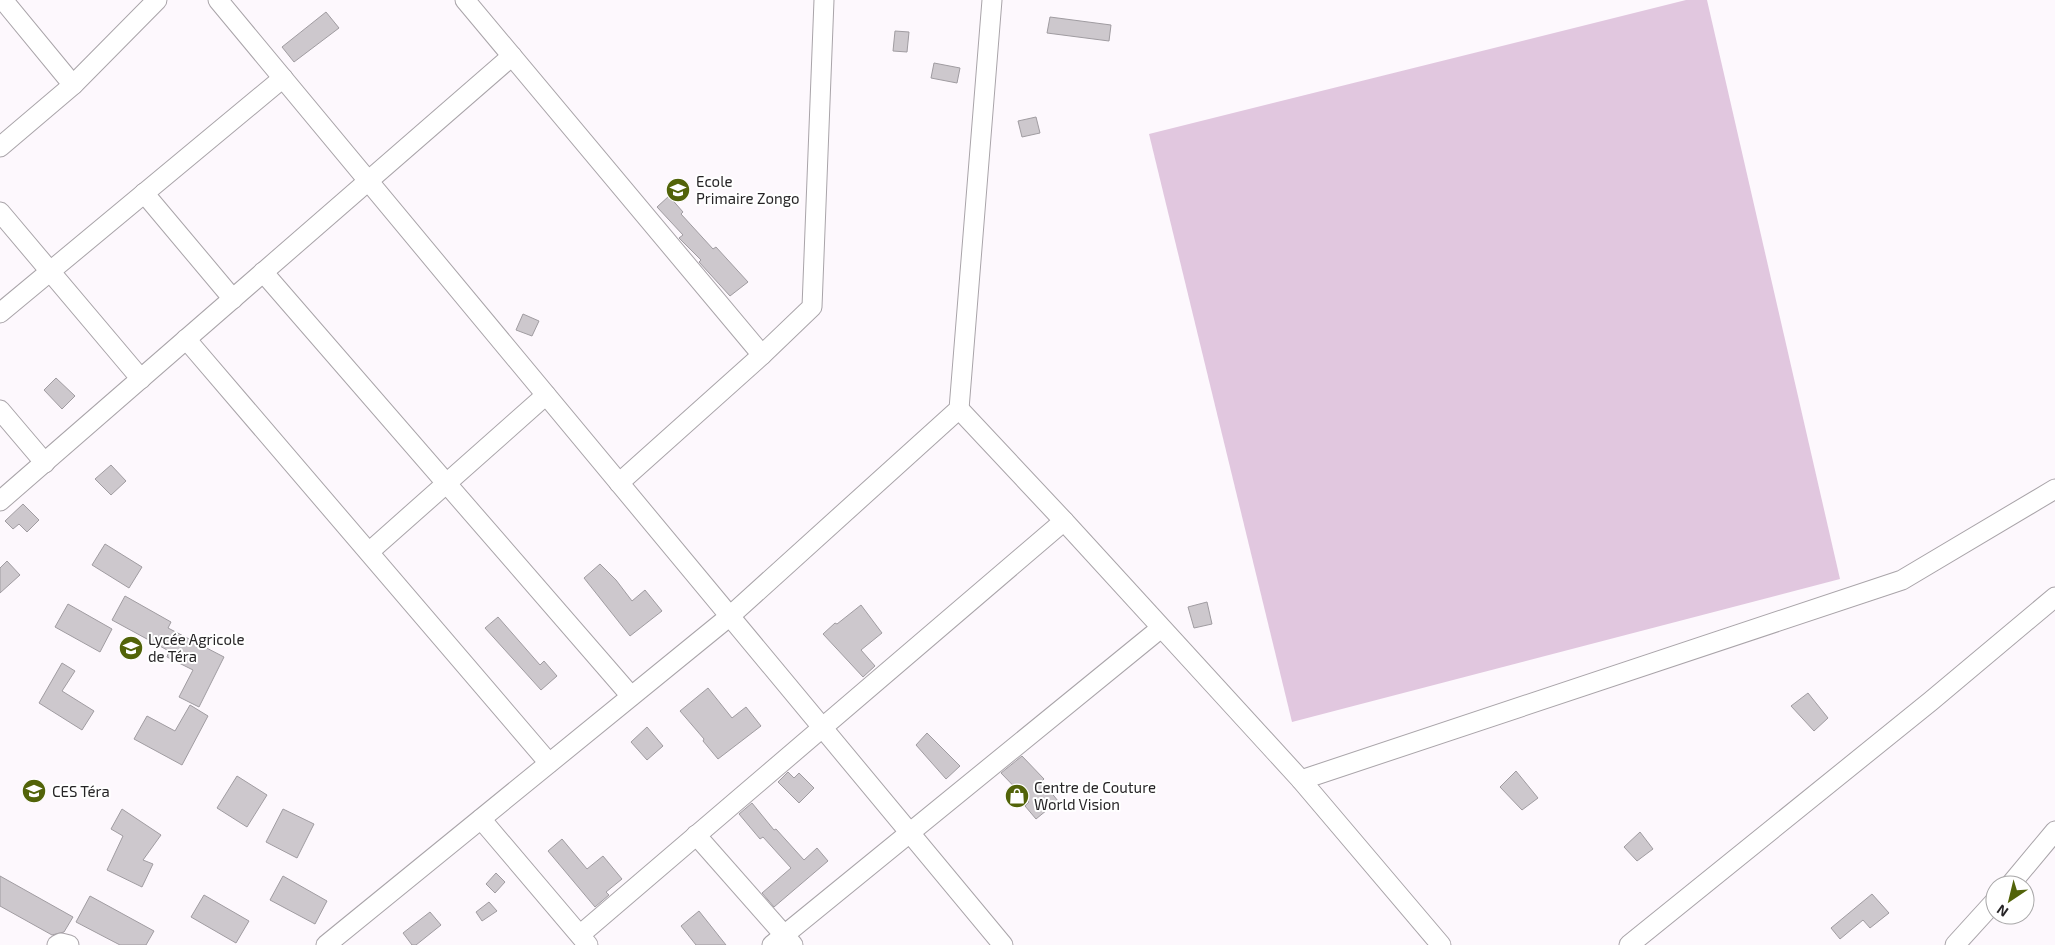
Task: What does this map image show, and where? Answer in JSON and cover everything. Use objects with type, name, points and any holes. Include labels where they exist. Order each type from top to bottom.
[{"type":"street","points":[[3,0],[73,85]]},
{"type":"street","points":[[0,147],[73,85],[157,0]]},
{"type":"street","points":[[218,0],[1003,945]]},
{"type":"street","points":[[465,0],[762,355]]},
{"type":"street","points":[[619,483],[762,355],[812,307],[824,0]]},
{"type":"street","points":[[326,945],[730,616],[959,410],[992,0]]},
{"type":"street","points":[[0,501],[512,56]]},
{"type":"street","points":[[0,313],[283,78]]},
{"type":"street","points":[[144,193],[233,299]]},
{"type":"street","points":[[0,212],[141,379]]},
{"type":"street","points":[[263,272],[631,696]]},
{"type":"street","points":[[186,339],[549,763]]},
{"type":"street","points":[[369,552],[546,395]]},
{"type":"street","points":[[0,410],[45,463]]},
{"type":"street","points":[[959,410],[1064,521],[1300,780],[1441,945]]},
{"type":"street","points":[[1300,780],[1902,580],[2055,489]]},
{"type":"street","points":[[481,819],[584,941],[696,835],[1064,521]]},
{"type":"street","points":[[1629,945],[1923,707],[2055,597]]},
{"type":"street","points":[[696,835],[783,942],[909,833],[1161,628]]},
{"type":"street","points":[[2018,875],[2055,831]]},
{"type":"street","points":[[1955,945],[1985,912]]},
{"type":"street","points":[[57,945],[60,943],[69,945]]},
{"type":"shaded area","points":[[1686,0],[1707,0],[1840,579],[1292,722],[1149,134]]},
{"type":"building","points":[[326,12],[339,28],[294,62],[282,47]]},
{"type":"building","points":[[1050,17],[1111,25],[1109,41],[1047,33]]},
{"type":"building","points":[[895,31],[909,32],[907,52],[893,51]]},
{"type":"building","points":[[934,63],[960,68],[957,83],[931,78]]},
{"type":"building","points":[[1036,117],[1040,133],[1022,137],[1018,121]]},
{"type":"building","points":[[669,196],[683,212],[681,214],[713,249],[716,247],[748,282],[730,296],[699,262],[701,260],[679,238],[683,235],[657,207]]},
{"type":"building","points":[[523,314],[539,321],[532,336],[516,330]]},
{"type":"building","points":[[56,378],[75,396],[62,409],[44,390]]},
{"type":"building","points":[[111,465],[126,481],[111,495],[95,479]]},
{"type":"building","points":[[23,504],[39,520],[27,532],[19,524],[13,529],[5,521]]},
{"type":"building","points":[[105,544],[142,567],[129,588],[92,565]]},
{"type":"building","points":[[7,561],[20,575],[0,593],[0,568]]},
{"type":"building","points":[[600,564],[616,580],[632,601],[645,590],[662,611],[630,636],[584,578]]},
{"type":"building","points":[[125,596],[171,622],[168,628],[224,657],[199,707],[179,697],[193,670],[167,657],[169,651],[112,620]]},
{"type":"building","points":[[1207,602],[1212,624],[1194,628],[1188,607]]},
{"type":"building","points":[[68,604],[112,629],[100,652],[55,627]]},
{"type":"building","points":[[861,605],[882,633],[861,650],[875,666],[863,677],[823,634]]},
{"type":"building","points":[[498,617],[540,665],[544,661],[557,676],[541,690],[485,628]]},
{"type":"building","points":[[62,663],[75,671],[62,691],[94,711],[82,730],[39,703]]},
{"type":"building","points":[[708,688],[732,718],[746,707],[761,726],[718,759],[680,711]]},
{"type":"building","points":[[1808,693],[1828,718],[1814,731],[1791,706]]},
{"type":"building","points":[[190,705],[208,716],[182,765],[134,739],[147,716],[175,731]]},
{"type":"building","points":[[647,727],[663,746],[647,760],[631,742]]},
{"type":"building","points":[[927,733],[960,766],[946,779],[916,745]]},
{"type":"building","points":[[1022,756],[1044,779],[1042,781],[1058,801],[1036,819],[1025,806],[1029,802],[1001,773]]},
{"type":"building","points":[[1516,771],[1538,798],[1522,810],[1500,787]]},
{"type":"building","points":[[788,772],[794,778],[799,773],[814,788],[799,803],[778,782]]},
{"type":"building","points":[[237,776],[267,795],[247,827],[217,808]]},
{"type":"building","points":[[752,803],[774,830],[776,829],[804,860],[817,848],[828,861],[774,907],[762,893],[791,868],[763,837],[760,839],[739,814]]},
{"type":"building","points":[[122,809],[161,835],[143,860],[153,864],[142,887],[107,870],[123,836],[111,829]]},
{"type":"building","points":[[283,809],[314,824],[297,858],[266,842]]},
{"type":"building","points":[[1640,832],[1653,849],[1637,861],[1624,847]]},
{"type":"building","points":[[562,839],[587,869],[603,856],[622,879],[606,892],[609,895],[595,907],[548,851]]},
{"type":"building","points":[[496,873],[505,882],[495,893],[486,884]]},
{"type":"building","points":[[0,876],[73,917],[64,932],[52,935],[0,906]]},
{"type":"building","points":[[283,876],[327,901],[315,924],[270,900]]},
{"type":"building","points":[[1872,894],[1889,913],[1870,928],[1863,920],[1840,939],[1831,928]]},
{"type":"building","points":[[204,895],[249,921],[236,943],[191,917]]},
{"type":"building","points":[[90,896],[154,931],[146,945],[120,945],[76,922]]},
{"type":"building","points":[[489,902],[497,911],[482,921],[476,912]]},
{"type":"building","points":[[699,911],[726,945],[696,945],[681,926]]},
{"type":"building","points":[[430,912],[441,925],[416,945],[412,945],[403,933]]},
{"type":"place","name":"Ecole Primaire Zongo","points":[[678,190]]},
{"type":"place","name":"Lycée Agricole de Téra","points":[[131,648]]},
{"type":"place","name":"CES Téra","points":[[34,791]]},
{"type":"place","name":"Centre de Couture World Vision","points":[[1017,796]]}]
